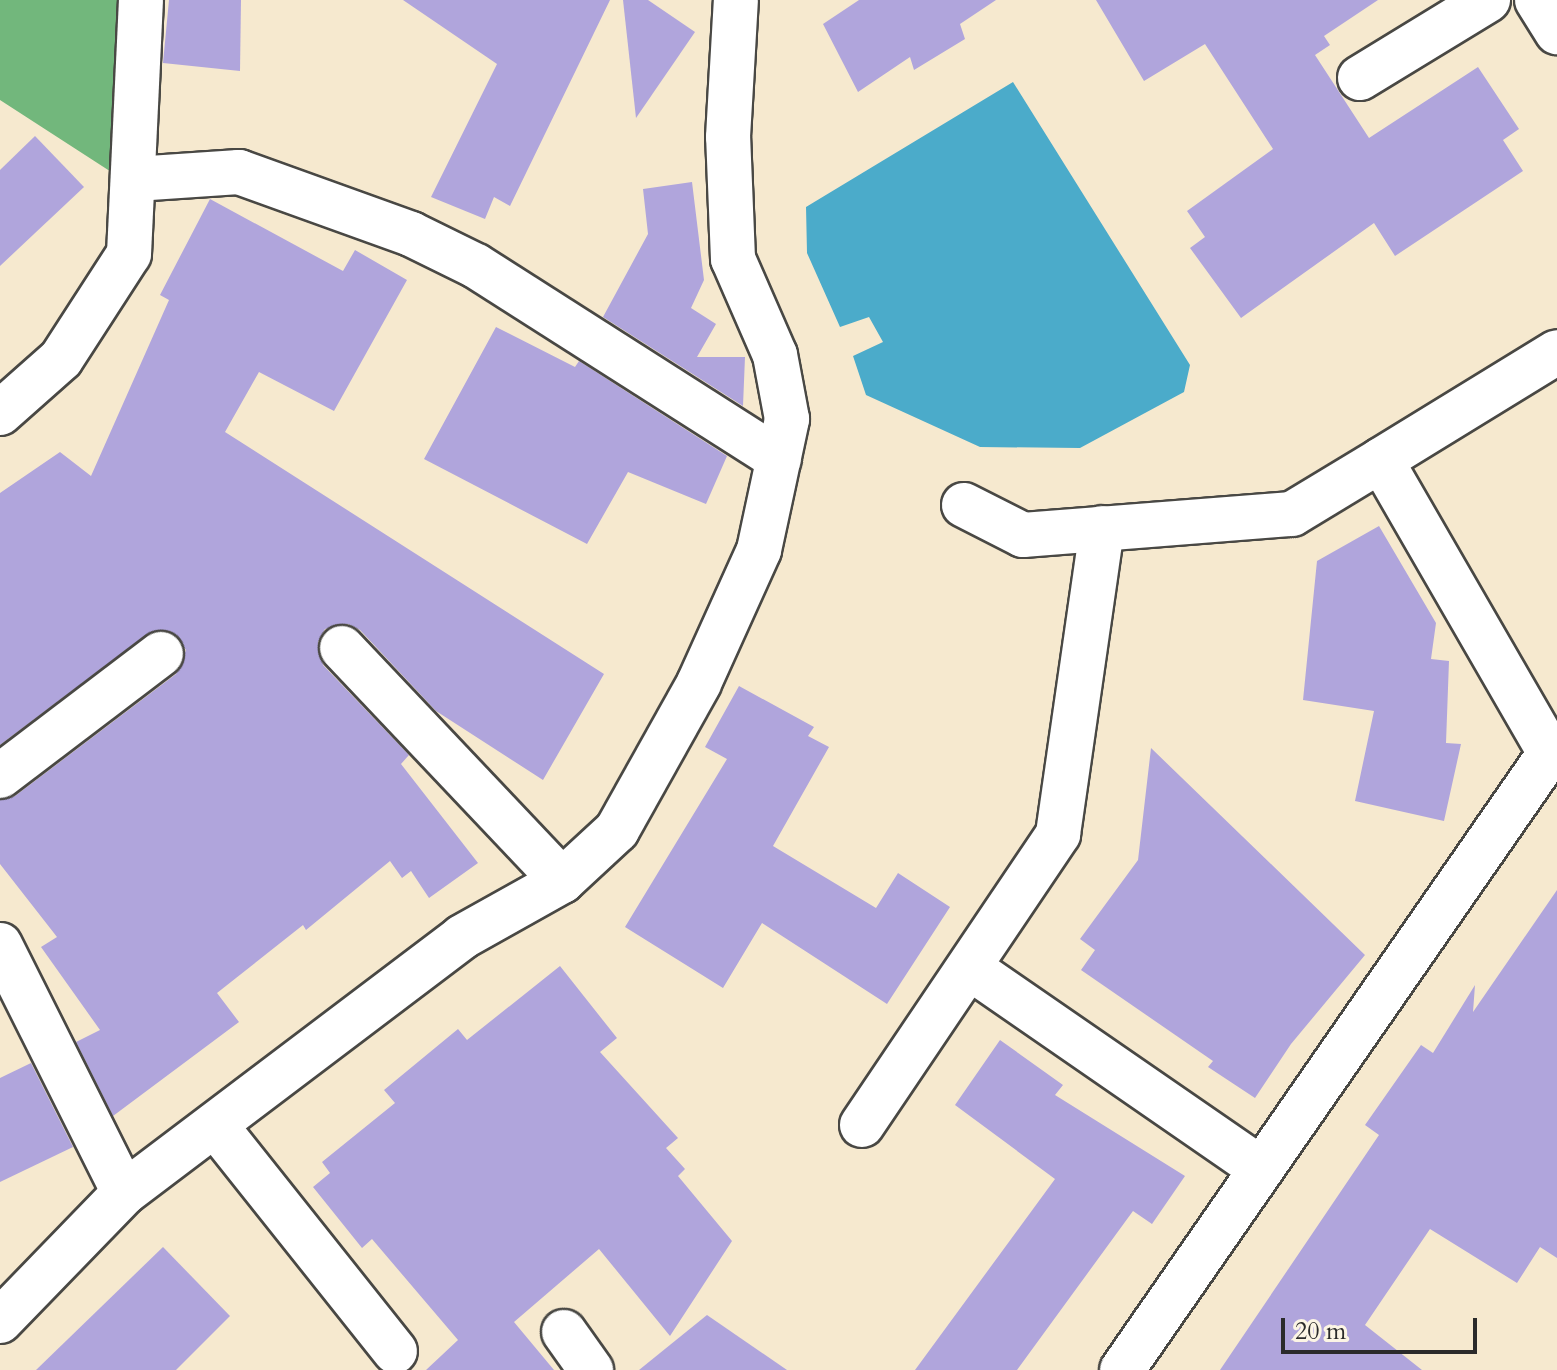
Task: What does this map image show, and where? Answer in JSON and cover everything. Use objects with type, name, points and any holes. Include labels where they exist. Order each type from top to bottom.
[{"type":"street","points":[[0,413],[61,359],[129,254],[135,179],[141,0]]},
{"type":"street","points":[[0,1321],[124,1193],[462,937],[562,881],[617,830],[699,683],[759,550],[787,419],[775,355],[733,259],[728,137],[736,0]]},
{"type":"street","points":[[1360,78],[1488,0]]},
{"type":"street","points":[[135,179],[239,172],[411,234],[476,266],[779,459]]},
{"type":"street","points":[[964,505],[1023,535],[1292,514],[1557,352]]},
{"type":"street","points":[[1122,1370],[1550,753],[1381,460]]},
{"type":"street","points":[[862,1125],[1058,834],[1102,528]]},
{"type":"street","points":[[342,648],[562,881]]},
{"type":"street","points":[[0,776],[161,654]]},
{"type":"street","points":[[0,945],[124,1193]]},
{"type":"street","points":[[970,968],[1261,1169]]},
{"type":"street","points":[[215,1125],[395,1351]]},
{"type":"street","points":[[564,1332],[591,1370]]},
{"type":"green space","points":[[0,0],[119,0],[114,107],[119,177],[0,100]]},
{"type":"water","points":[[1013,82],[1190,365],[1184,392],[1080,448],[980,447],[866,395],[853,356],[883,342],[869,317],[840,327],[807,253],[806,207]]},
{"type":"building","points":[[169,0],[241,0],[240,71],[163,63]]},
{"type":"building","points":[[403,0],[610,0],[510,206],[494,197],[485,219],[431,197],[497,64]]},
{"type":"building","points":[[623,0],[648,0],[695,32],[636,118]]},
{"type":"building","points":[[859,0],[996,0],[960,24],[965,39],[914,70],[910,57],[858,92],[823,24]]},
{"type":"building","points":[[1096,0],[1378,0],[1324,36],[1330,45],[1315,55],[1369,138],[1478,67],[1519,129],[1503,140],[1523,171],[1395,256],[1374,223],[1241,318],[1190,248],[1205,237],[1187,211],[1273,149],[1205,44],[1144,81]]},
{"type":"building","points":[[35,136],[84,187],[0,266],[0,170]]},
{"type":"building","points":[[692,182],[704,280],[691,308],[716,324],[697,357],[745,357],[743,406],[603,317],[648,234],[643,189]]},
{"type":"building","points":[[210,199],[343,271],[355,250],[407,280],[334,411],[259,372],[225,432],[604,674],[543,780],[436,711],[360,630],[348,624],[325,629],[318,642],[323,665],[409,755],[401,764],[478,863],[429,898],[411,871],[402,878],[390,861],[306,930],[303,925],[217,993],[239,1022],[113,1116],[76,1042],[100,1030],[41,947],[57,937],[0,864],[0,800],[15,796],[176,674],[186,650],[170,631],[147,634],[0,745],[0,493],[60,452],[91,476],[169,300],[160,295]]},
{"type":"building","points":[[496,327],[575,367],[579,361],[727,456],[706,504],[628,472],[587,544],[424,459]]},
{"type":"building","points":[[1379,526],[1436,623],[1431,659],[1449,661],[1446,743],[1461,744],[1444,821],[1355,801],[1374,711],[1303,700],[1317,561]]},
{"type":"building","points":[[739,686],[814,727],[808,736],[829,747],[773,846],[876,908],[898,873],[950,907],[887,1004],[762,923],[723,988],[625,927],[727,759],[705,747]]},
{"type":"building","points":[[1151,748],[1365,955],[1291,1044],[1255,1098],[1208,1067],[1213,1061],[1081,970],[1095,950],[1080,939],[1138,860]]},
{"type":"building","points":[[1557,890],[1557,1258],[1540,1247],[1517,1283],[1430,1229],[1365,1325],[1422,1370],[1220,1370],[1379,1135],[1365,1125],[1421,1045],[1433,1053],[1475,985],[1473,1012]]},
{"type":"building","points":[[560,966],[617,1038],[600,1052],[678,1138],[666,1148],[685,1169],[678,1176],[732,1241],[670,1336],[599,1249],[514,1322],[554,1370],[426,1370],[458,1340],[372,1239],[362,1248],[313,1187],[330,1173],[322,1162],[395,1103],[384,1090],[458,1029],[467,1040]]},
{"type":"building","points":[[1000,1040],[1063,1085],[1055,1095],[1185,1176],[1152,1224],[1133,1211],[1017,1370],[915,1370],[1055,1179],[955,1105]]},
{"type":"building","points":[[31,1063],[73,1147],[0,1182],[0,1078]]},
{"type":"building","points":[[163,1247],[230,1316],[176,1370],[36,1370]]},
{"type":"building","points":[[707,1315],[787,1370],[639,1370]]}]
